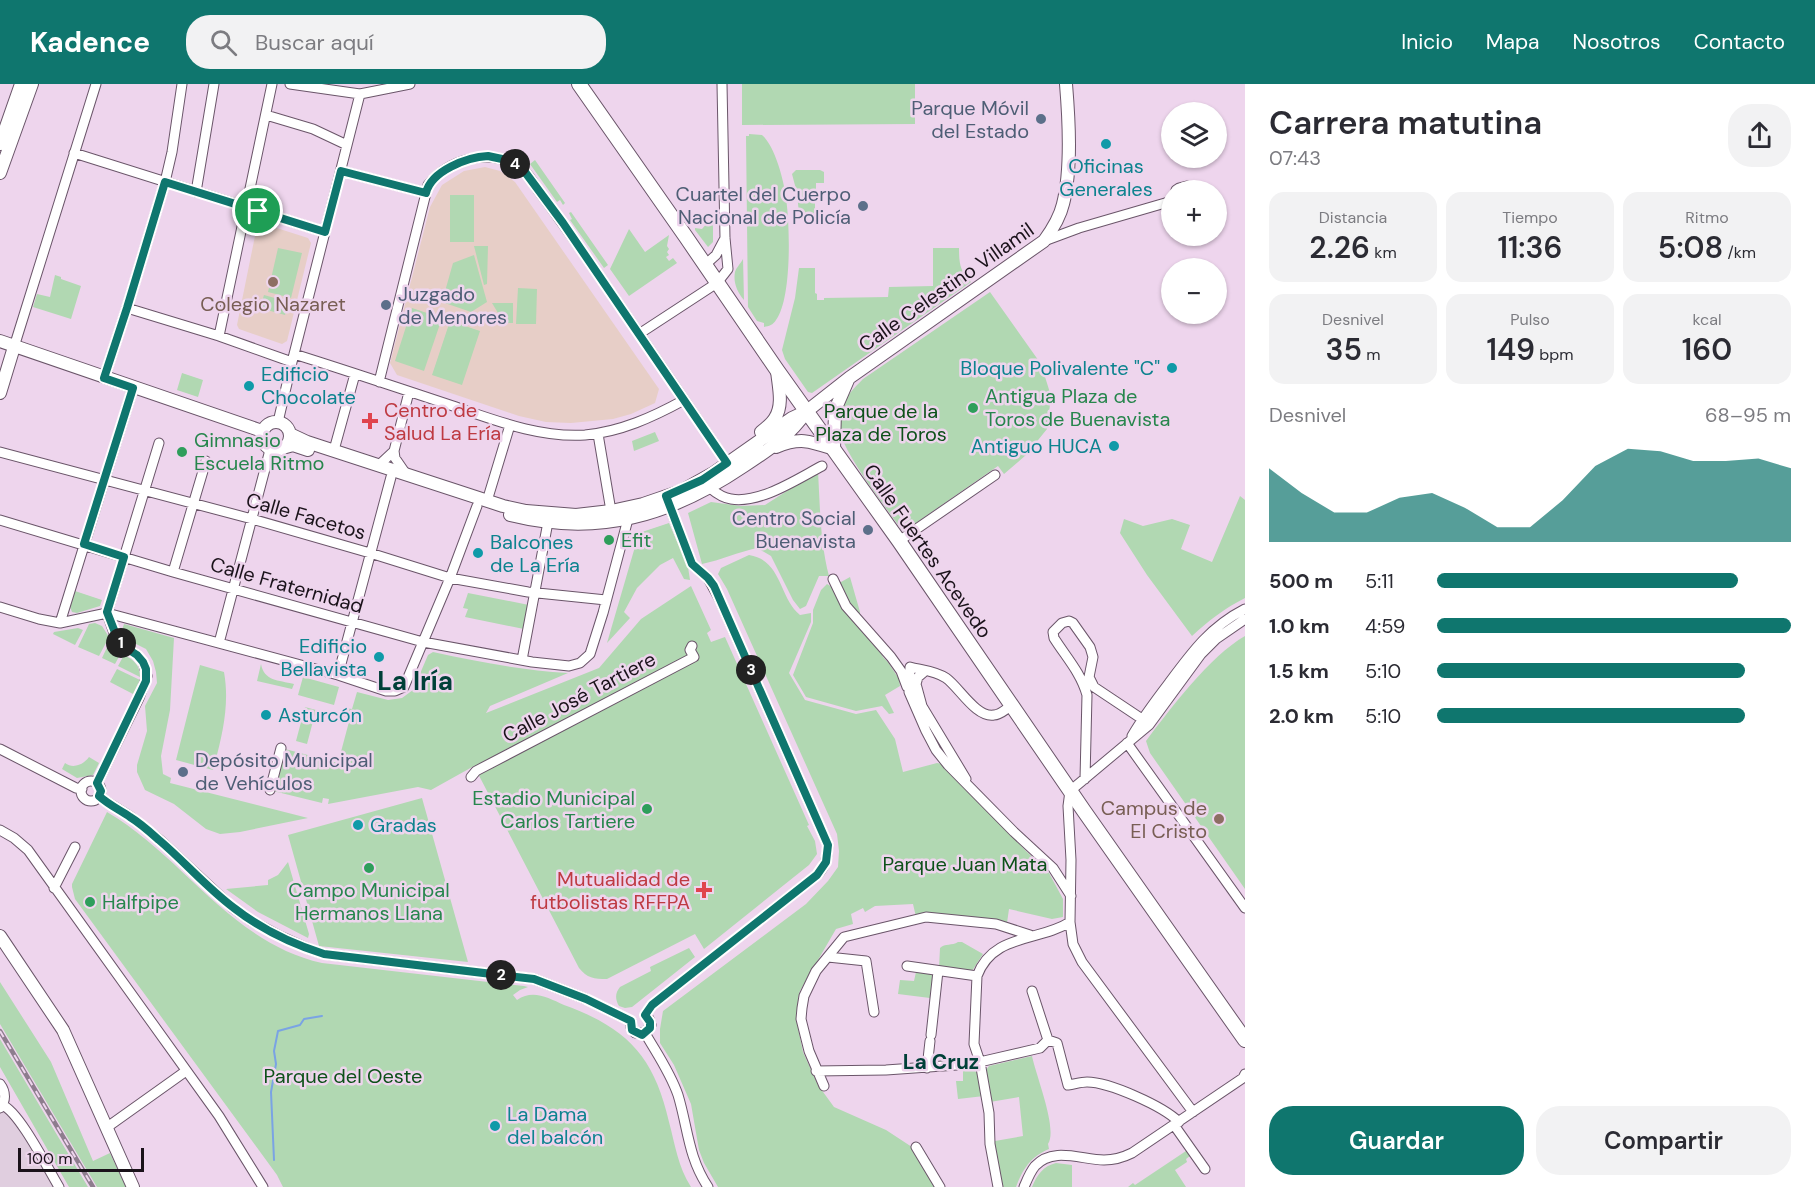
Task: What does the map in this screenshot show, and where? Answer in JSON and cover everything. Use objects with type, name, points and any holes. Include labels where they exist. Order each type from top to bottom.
[{"type":"highway","name":"Calle Fuertes Acevedo","points":[[579,84],[1245,1040]]},
{"type":"main road","points":[[0,144],[21,84]]},
{"type":"main road","points":[[0,173],[32,84]]},
{"type":"main road","points":[[1044,241],[1063,206],[1068,175],[1066,84]]},
{"type":"main road","name":"Calle Celestino Villamil","points":[[807,411],[849,378],[1044,241]]},
{"type":"main road","points":[[0,341],[262,431]]},
{"type":"main road","points":[[0,393],[15,347]]},
{"type":"main road","points":[[727,463],[775,419],[780,400],[777,370]]},
{"type":"main road","name":"Calle Celestino Villamil","points":[[834,449],[835,410],[849,378]]},
{"type":"main road","points":[[290,434],[307,442],[406,474],[517,517],[575,523],[628,519],[710,488],[764,453],[797,425],[807,411]]},
{"type":"main road","points":[[286,447],[290,441],[290,434],[285,425],[271,422],[265,426],[261,438],[264,446],[270,450],[276,451],[293,445],[391,477],[482,503],[543,513],[576,515],[668,502],[792,418],[807,411]]},
{"type":"main road","points":[[764,453],[789,442],[801,440],[834,449]]},
{"type":"main road","points":[[0,936],[63,1030],[133,1187]]},
{"type":"street","points":[[15,347],[96,84]]},
{"type":"street","points":[[104,378],[165,182],[182,84]]},
{"type":"street","points":[[196,192],[214,84]]},
{"type":"street","points":[[219,336],[273,84]]},
{"type":"street","points":[[290,84],[360,94],[410,84]]},
{"type":"street","points":[[639,334],[717,283],[728,269],[725,238],[722,84]]},
{"type":"street","points":[[278,422],[360,94]]},
{"type":"street","points":[[266,116],[313,129],[347,145]]},
{"type":"street","points":[[75,153],[325,232]]},
{"type":"street","points":[[379,381],[429,184],[454,165],[481,157],[496,157],[518,166],[525,172],[727,463]]},
{"type":"street","points":[[341,171],[426,193]]},
{"type":"street","name":"Calle Celestino Villamil","points":[[1044,241],[1079,228],[1161,204]]},
{"type":"street","points":[[705,265],[716,255],[725,238]]},
{"type":"street","points":[[127,308],[293,358],[379,381],[529,430],[570,435],[598,434],[646,420],[684,400]]},
{"type":"street","points":[[334,450],[355,374]]},
{"type":"street","points":[[60,623],[133,388]]},
{"type":"street","points":[[406,474],[394,451],[409,392]]},
{"type":"street","points":[[0,607],[60,623],[107,612],[338,675],[386,691],[395,691],[404,687],[482,503],[510,425]]},
{"type":"street","points":[[598,434],[611,511]]},
{"type":"street","points":[[97,783],[139,698],[147,676],[140,658],[123,646],[115,636],[107,612],[159,443]]},
{"type":"street","points":[[219,643],[270,450]]},
{"type":"street","points":[[379,465],[394,451]]},
{"type":"street","name":"Calle Facetos","points":[[0,452],[252,519],[450,578],[534,593],[606,600]]},
{"type":"street","points":[[173,572],[206,461]]},
{"type":"street","points":[[710,488],[719,495],[731,499],[757,498],[822,466]]},
{"type":"street","points":[[899,542],[995,474]]},
{"type":"street","points":[[338,675],[391,477]]},
{"type":"street","points":[[645,1015],[652,1005],[817,875],[826,862],[828,854],[828,845],[720,600],[708,578],[692,564],[668,502]]},
{"type":"street","points":[[606,600],[628,519]]},
{"type":"street","name":"Calle Fraternidad","points":[[0,520],[351,623],[423,642],[522,660],[569,666],[579,663],[590,654],[606,600]]},
{"type":"street","points":[[522,660],[548,522]]},
{"type":"street","points":[[833,579],[846,606],[901,671],[936,750],[1014,832],[1053,868],[1071,896]]},
{"type":"street","points":[[1127,743],[1142,719],[1196,647],[1224,622],[1245,609]]},
{"type":"street","points":[[1193,1112],[1082,962],[1073,944],[1070,922],[1071,860],[1068,806],[1070,790],[1149,725],[1201,654],[1216,639],[1245,619]]},
{"type":"street","points":[[1087,695],[1075,668],[1054,638],[1053,632],[1062,623],[1069,621],[1073,623],[1090,647],[1093,657],[1089,677],[1095,687],[1142,719]]},
{"type":"street","name":"Calle José Tartiere","points":[[471,777],[476,771],[694,657],[690,650],[692,646]]},
{"type":"street","points":[[891,657],[910,667],[948,679],[966,699],[986,714],[994,715],[1011,706]]},
{"type":"street","points":[[1075,668],[1083,671],[1092,665]]},
{"type":"street","points":[[909,692],[910,667]]},
{"type":"street","points":[[925,671],[918,677],[916,684],[924,711],[976,793]]},
{"type":"street","points":[[1085,779],[1087,695],[1088,689],[1095,687]]},
{"type":"street","points":[[1127,743],[1245,908]]},
{"type":"street","points":[[936,750],[945,744]]},
{"type":"street","points":[[270,790],[281,748]]},
{"type":"street","points":[[0,749],[82,789]]},
{"type":"street","points":[[82,789],[88,782],[97,783]]},
{"type":"street","points":[[82,789],[84,798],[89,801],[95,800],[101,791],[97,783]]},
{"type":"street","points":[[99,796],[160,840],[233,908],[252,921],[309,949],[324,954],[534,979],[586,999],[631,1021]]},
{"type":"street","points":[[0,830],[28,850],[219,1116],[263,1187]]},
{"type":"street","points":[[54,888],[75,847]]},
{"type":"street","points":[[1053,868],[1064,867],[1071,860]]},
{"type":"street","points":[[824,1086],[816,1071],[805,1034],[801,1019],[802,1008],[804,996],[816,971],[844,937],[926,917],[996,924],[1030,935]]},
{"type":"street","points":[[998,1187],[990,1144],[989,1113],[980,1062],[974,1044],[977,976],[984,962],[1008,944],[1030,935],[1057,929],[1070,922]]},
{"type":"street","points":[[828,957],[866,961],[874,1012]]},
{"type":"street","points":[[907,966],[977,976]]},
{"type":"street","points":[[927,1068],[938,971]]},
{"type":"street","points":[[1032,991],[1047,1040]]},
{"type":"street","points":[[638,1014],[649,1018],[651,1025],[645,1034],[635,1033],[631,1027],[631,1021],[638,1014]]},
{"type":"street","points":[[645,1034],[674,1084],[692,1156],[708,1187]]},
{"type":"street","points":[[816,1071],[971,1065],[1040,1048],[1047,1040]]},
{"type":"street","points":[[1047,1040],[1057,1043],[1068,1085],[1089,1082],[1112,1087],[1173,1115],[1205,1169]]},
{"type":"street","points":[[106,1128],[186,1071]]},
{"type":"street","points":[[1024,1187],[1034,1167],[1050,1157],[1104,1160],[1132,1153],[1244,1077]]},
{"type":"street","points":[[0,1084],[4,1092],[1,1107],[11,1110],[19,1120],[59,1187]]},
{"type":"street","points":[[916,1147],[940,1187]]},
{"type":"shaded area","points":[[485,167],[500,171],[515,182],[659,389],[655,403],[613,419],[571,423],[546,422],[519,416],[397,375],[390,363],[430,207],[442,185],[464,171]]},
{"type":"shaded area","name":"Colegio Nazaret","points":[[261,223],[308,238],[311,243],[287,341],[282,344],[239,329],[237,325],[257,226]]},
{"type":"shaded area","points":[[7,1107],[59,1187],[0,1187],[0,1108]]},
{"type":"green space","points":[[742,84],[915,84],[915,124],[742,125]]},
{"type":"green space","points":[[749,134],[762,135],[775,155],[785,191],[787,210],[789,243],[785,296],[774,323],[764,327],[764,323],[757,321],[748,307],[746,136]]},
{"type":"green space","points":[[535,160],[565,203],[563,205],[560,200],[557,202],[530,164]]},
{"type":"green space","points":[[796,170],[824,172],[824,183],[816,183],[815,214],[799,214],[792,174]]},
{"type":"green space","points":[[450,195],[474,195],[474,242],[450,242]]},
{"type":"green space","points":[[571,212],[608,265],[604,268],[570,220],[572,219],[569,213]]},
{"type":"green space","points":[[708,222],[712,222],[713,242],[708,247],[695,228],[702,229]]},
{"type":"green space","points":[[629,229],[645,252],[669,235],[667,252],[669,255],[666,257],[669,261],[673,258],[677,263],[629,296],[610,269]]},
{"type":"green space","points":[[474,246],[488,246],[487,284],[484,285]]},
{"type":"green space","points":[[278,248],[302,253],[291,298],[268,292]]},
{"type":"green space","points":[[933,248],[959,248],[961,267],[964,275],[971,282],[812,393],[808,392],[785,359],[782,350],[795,298],[799,268],[815,268],[817,300],[888,297],[889,287],[933,286]]},
{"type":"green space","points":[[474,255],[487,302],[471,312],[442,302],[453,263]]},
{"type":"green space","points":[[743,259],[744,300],[735,283],[736,270]]},
{"type":"green space","points":[[55,275],[81,286],[71,319],[33,307],[37,294],[50,297]]},
{"type":"green space","points":[[518,288],[537,289],[536,324],[516,324]]},
{"type":"green space","name":"Parque de la Plaza de Toros","points":[[990,292],[1041,364],[1051,396],[1047,429],[1026,455],[1004,474],[998,466],[903,532],[849,453],[839,425],[841,409],[847,397],[863,379]]},
{"type":"green space","points":[[264,295],[289,302],[285,315],[260,308]]},
{"type":"green space","points":[[492,303],[513,303],[513,323],[504,323]]},
{"type":"green space","points":[[412,308],[442,318],[424,371],[395,361]]},
{"type":"green space","points":[[450,321],[480,331],[462,385],[432,375]]},
{"type":"green space","points":[[182,373],[203,380],[198,397],[177,390]]},
{"type":"green space","points":[[655,432],[659,441],[634,451],[632,441]]},
{"type":"green space","points":[[818,471],[822,537],[829,576],[819,576],[806,606],[800,609],[793,600],[771,556],[757,548],[702,564],[688,513],[711,502],[741,506],[765,505]]},
{"type":"green space","points":[[1240,496],[1245,500],[1245,598],[1217,615],[1192,636],[1147,575],[1120,533],[1124,519],[1143,526],[1172,519],[1190,525],[1181,549],[1212,562]]},
{"type":"green space","points":[[669,523],[688,567],[690,580],[684,579],[673,558],[660,565],[637,588],[624,612],[630,618],[607,643],[639,533]]},
{"type":"green space","name":"Parque Juan Mata","points":[[749,555],[760,558],[768,564],[793,608],[800,615],[811,613],[811,622],[789,673],[805,700],[856,714],[876,710],[895,739],[903,772],[937,763],[948,765],[1025,850],[1049,873],[1063,899],[1063,917],[1052,919],[1009,909],[1007,923],[916,917],[913,904],[875,906],[865,912],[863,908],[851,914],[853,924],[836,929],[800,991],[797,1023],[803,1052],[818,1085],[834,1107],[886,1130],[915,1149],[937,1187],[718,1187],[699,1150],[691,1104],[674,1065],[660,1043],[663,1011],[806,904],[838,867],[837,834],[727,589],[718,574],[721,568]]},
{"type":"green space","points":[[850,577],[860,612],[859,628],[879,649],[899,679],[900,686],[885,695],[894,713],[889,714],[882,706],[856,711],[806,697],[793,675],[813,623],[813,610],[821,590],[827,584],[832,587]]},
{"type":"green space","name":"Estadio Municipal Carlos Tartiere","points":[[691,586],[711,630],[707,633],[711,642],[725,637],[809,825],[807,826],[815,841],[817,854],[809,865],[704,949],[695,934],[607,979],[585,974],[579,968],[474,766],[431,790],[418,787],[328,804],[329,799],[323,798],[322,803],[273,791],[285,749],[338,763],[350,718],[343,716],[345,708],[352,709],[357,692],[388,700],[402,698],[413,690],[428,655],[433,652],[500,665],[568,673],[490,706],[486,713],[599,668],[641,619]]},
{"type":"green space","points":[[75,591],[102,600],[100,606],[77,613],[72,612],[70,607]]},
{"type":"green space","points":[[468,593],[529,605],[524,629],[465,617],[468,609],[463,608]]},
{"type":"green space","points":[[95,623],[102,626],[109,637],[99,656],[78,647],[89,624]]},
{"type":"green space","points":[[124,624],[174,638],[170,710],[161,756],[163,774],[171,778],[170,783],[308,818],[220,834],[206,829],[174,804],[145,790],[137,772],[137,765],[147,731],[145,706],[157,683],[156,672],[146,649],[130,641],[122,630]]},
{"type":"green space","points":[[78,628],[83,630],[75,645],[53,634],[54,632]]},
{"type":"green space","name":"Campus de El Cristo","points":[[1245,636],[1245,889],[1150,753],[1146,741],[1179,699],[1218,656]]},
{"type":"green space","points":[[110,641],[121,653],[115,664],[102,658]]},
{"type":"green space","points":[[124,655],[136,663],[140,677],[118,666]]},
{"type":"green space","points":[[261,664],[265,674],[294,684],[292,689],[257,681]]},
{"type":"green space","points":[[200,665],[224,672],[226,684],[224,721],[213,770],[176,760]]},
{"type":"green space","points":[[117,669],[140,680],[133,694],[110,682]]},
{"type":"green space","points":[[303,677],[339,687],[334,705],[298,695]]},
{"type":"green space","points":[[305,707],[316,710],[307,744],[296,741]]},
{"type":"green space","points":[[89,757],[99,763],[93,775],[77,778],[62,769],[65,763],[71,766],[78,765]]},
{"type":"green space","name":"Campo Municipal Hermanos Llana","points":[[422,798],[468,962],[319,946],[288,835]]},
{"type":"green space","name":"Parque del Oeste","points":[[107,812],[160,851],[234,918],[261,937],[290,953],[322,963],[524,986],[528,987],[513,995],[517,1000],[529,995],[540,996],[605,1024],[634,1047],[646,1062],[655,1079],[663,1099],[680,1163],[691,1187],[283,1187],[277,1175],[75,899],[72,884]]},
{"type":"green space","points":[[288,862],[309,934],[308,938],[258,912],[226,889],[268,885],[268,880],[278,875]]},
{"type":"green space","points":[[958,942],[983,954],[972,971],[939,968],[940,948]]},
{"type":"green space","points":[[689,948],[695,957],[632,1007],[619,1006],[616,996],[620,987],[651,971],[650,967]]},
{"type":"green space","points":[[916,972],[933,974],[930,998],[898,994],[900,980],[914,981]]},
{"type":"green space","points":[[0,982],[51,1062],[93,1161],[110,1153],[126,1187],[97,1187],[0,1024]]},
{"type":"green space","points":[[0,1039],[88,1187],[69,1187],[0,1067]]},
{"type":"green space","points":[[1032,1056],[1048,1115],[1049,1149],[1028,1164],[1016,1187],[1004,1187],[1001,1185],[994,1151],[995,1141],[1023,1136],[1019,1097],[990,1102],[986,1070],[989,1066]]},
{"type":"green space","points":[[974,1070],[979,1074],[984,1096],[958,1099],[956,1081],[963,1081],[963,1071]]},
{"type":"green space","points":[[1186,1151],[1190,1156],[1186,1159],[1187,1162],[1175,1170],[1186,1187],[1128,1187],[1133,1183],[1135,1185]]},
{"type":"green space","points":[[1056,1163],[1072,1165],[1072,1187],[1032,1187],[1047,1166]]},
{"type":"waterway","points":[[274,1160],[271,1092],[278,1031],[300,1025],[304,1019],[322,1016]]},
{"type":"railway","points":[[0,1031],[93,1187]]},
{"type":"place","name":"Parque Móvil del Estado","points":[[1041,119]]},
{"type":"place","name":"Oficinas Generales","points":[[1106,144]]},
{"type":"place","name":"Cuartel del Cuerpo Nacional de Policía","points":[[863,206]]},
{"type":"place","name":"Colegio Nazaret","points":[[273,282]]},
{"type":"place","name":"Juzgado de Menores","points":[[386,305]]},
{"type":"place","name":"Bloque Polivalente \"C\"","points":[[1172,368]]},
{"type":"place","name":"Edificio Chocolate","points":[[249,386]]},
{"type":"place","name":"Antigua Plaza de Toros de Buenavista","points":[[973,408]]},
{"type":"place","name":"Centro de Salud La Ería","points":[[370,421]]},
{"type":"place","name":"Antiguo HUCA","points":[[1114,446]]},
{"type":"place","name":"Gimnasio Escuela Ritmo","points":[[182,452]]},
{"type":"place","name":"Centro Social Buenavista","points":[[868,530]]},
{"type":"place","name":"Efit","points":[[609,540]]},
{"type":"place","name":"Balcones de La Ería","points":[[478,553]]},
{"type":"place","name":"Edificio Bellavista","points":[[379,657]]},
{"type":"place","name":"Asturcón","points":[[266,715]]},
{"type":"place","name":"Depósito Municipal de Vehículos","points":[[183,772]]},
{"type":"place","name":"Estadio Municipal Carlos Tartiere","points":[[647,809]]},
{"type":"place","name":"Campus de El Cristo","points":[[1219,819]]},
{"type":"place","name":"Gradas","points":[[358,825]]},
{"type":"place","name":"Campo Municipal Hermanos Llana","points":[[369,868]]},
{"type":"place","name":"Mutualidad de futbolistas RFFPA","points":[[704,890]]},
{"type":"place","name":"Halfpipe","points":[[90,902]]},
{"type":"place","name":"La Dama del balcón","points":[[495,1126]]},
{"type":"district","name":"La Iría","points":[[415,681]]},
{"type":"district","name":"La Cruz","points":[[941,1062]]},
{"type":"route","points":[[488,156],[516,165],[525,172],[552,208],[727,463],[702,480],[666,496],[692,564],[714,586],[828,845],[826,862],[817,875],[652,1005],[645,1015],[649,1018],[651,1025],[645,1034],[635,1033],[630,1024],[631,1021],[586,999],[534,979],[324,954],[309,949],[252,921],[233,908],[160,840],[99,796],[101,791],[97,783],[139,698],[147,676],[140,658],[123,646],[115,636],[107,612],[124,557],[84,544],[133,388],[104,378],[165,182],[258,211],[325,232],[341,171],[426,193],[431,181],[462,161],[488,156]]}]
